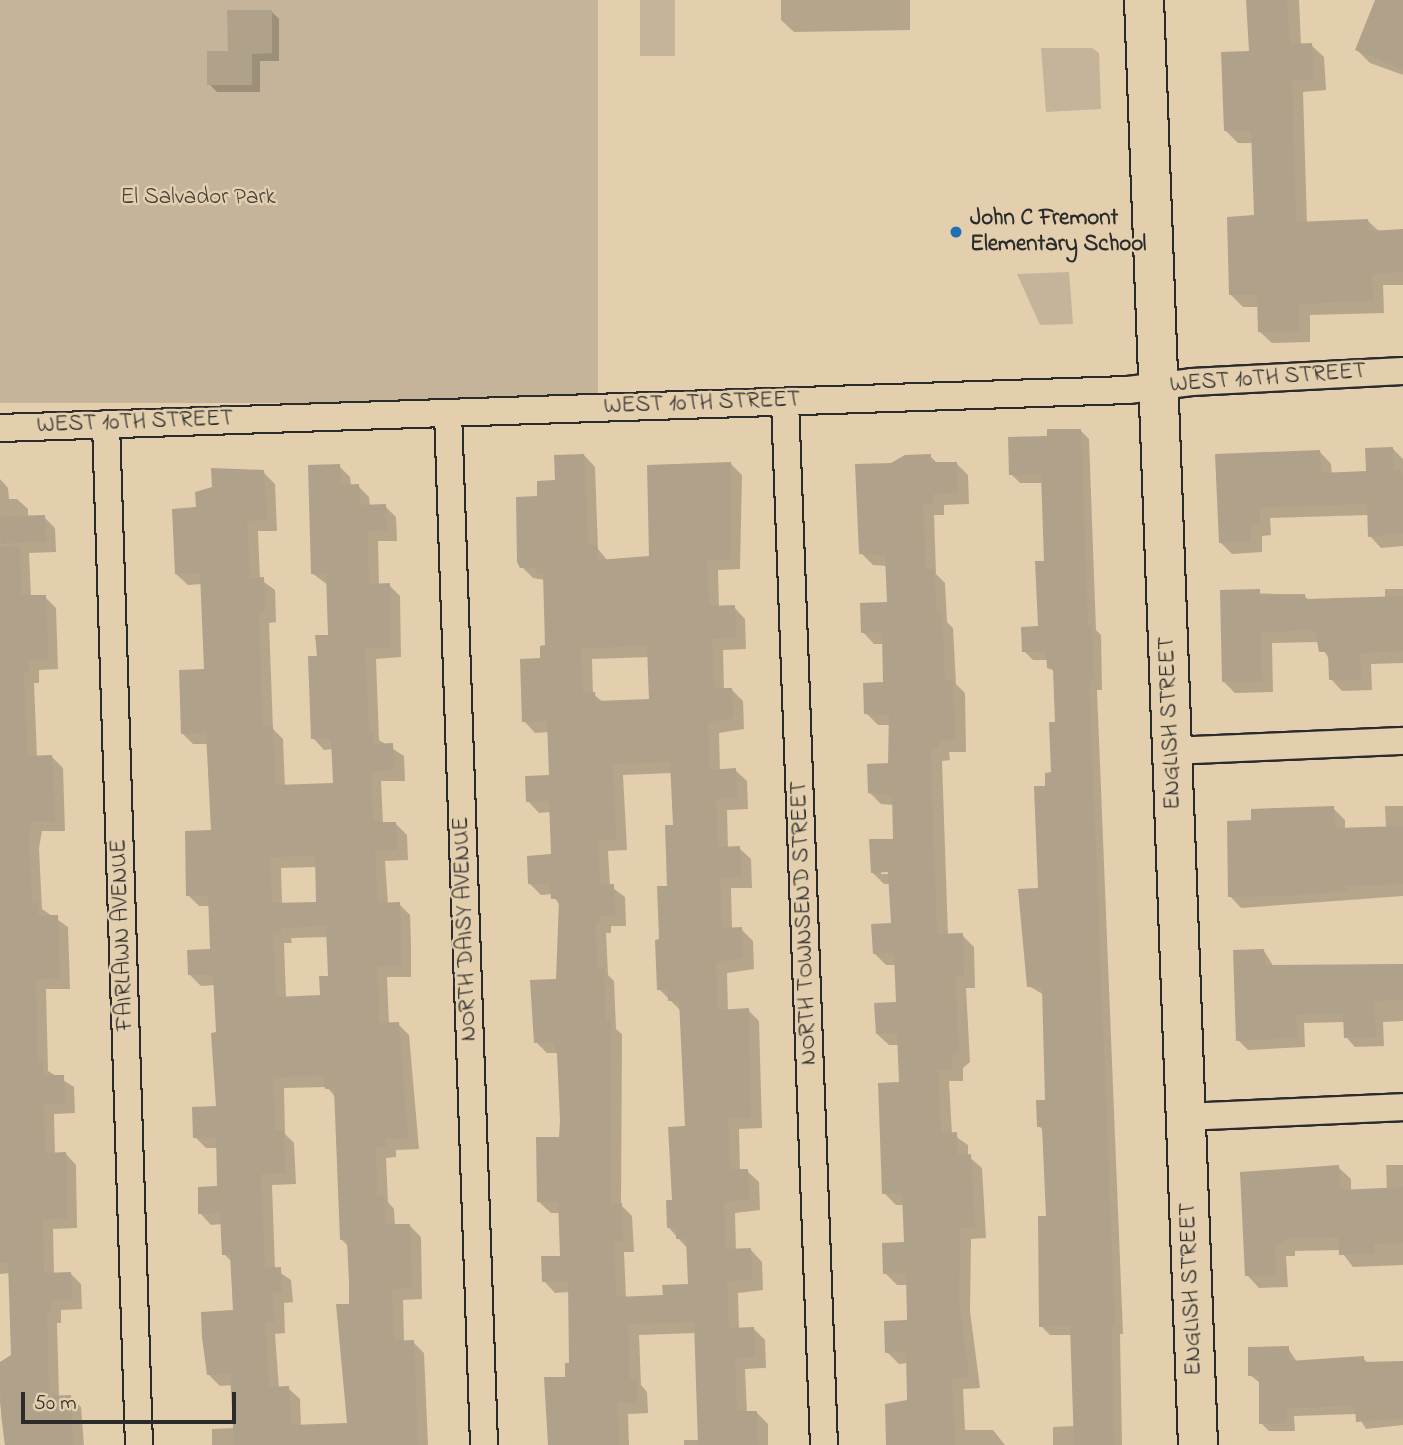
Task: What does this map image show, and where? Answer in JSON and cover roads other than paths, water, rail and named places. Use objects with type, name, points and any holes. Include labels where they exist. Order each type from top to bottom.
[{"type":"street","name":"ENGLISH STREET","points":[[1144,0],[1198,1445]]},
{"type":"street","name":"WEST 10TH STREET","points":[[0,428],[785,402],[1158,386],[1403,371]]},
{"type":"street","name":"NORTH TOWNSEND STREET","points":[[785,402],[824,1445]]},
{"type":"street","name":"NORTH DAISY AVENUE","points":[[448,413],[484,1445]]},
{"type":"street","name":"FAIRLAWN AVENUE","points":[[106,424],[139,1445]]},
{"type":"street","points":[[1172,751],[1403,741]]},
{"type":"street","points":[[1186,1117],[1403,1107]]},
{"type":"place","name":"John C Fremont Elementary School","points":[[956,232]]},
{"type":"park label","name":"El Salvador Park","points":[[198,198]]}]
